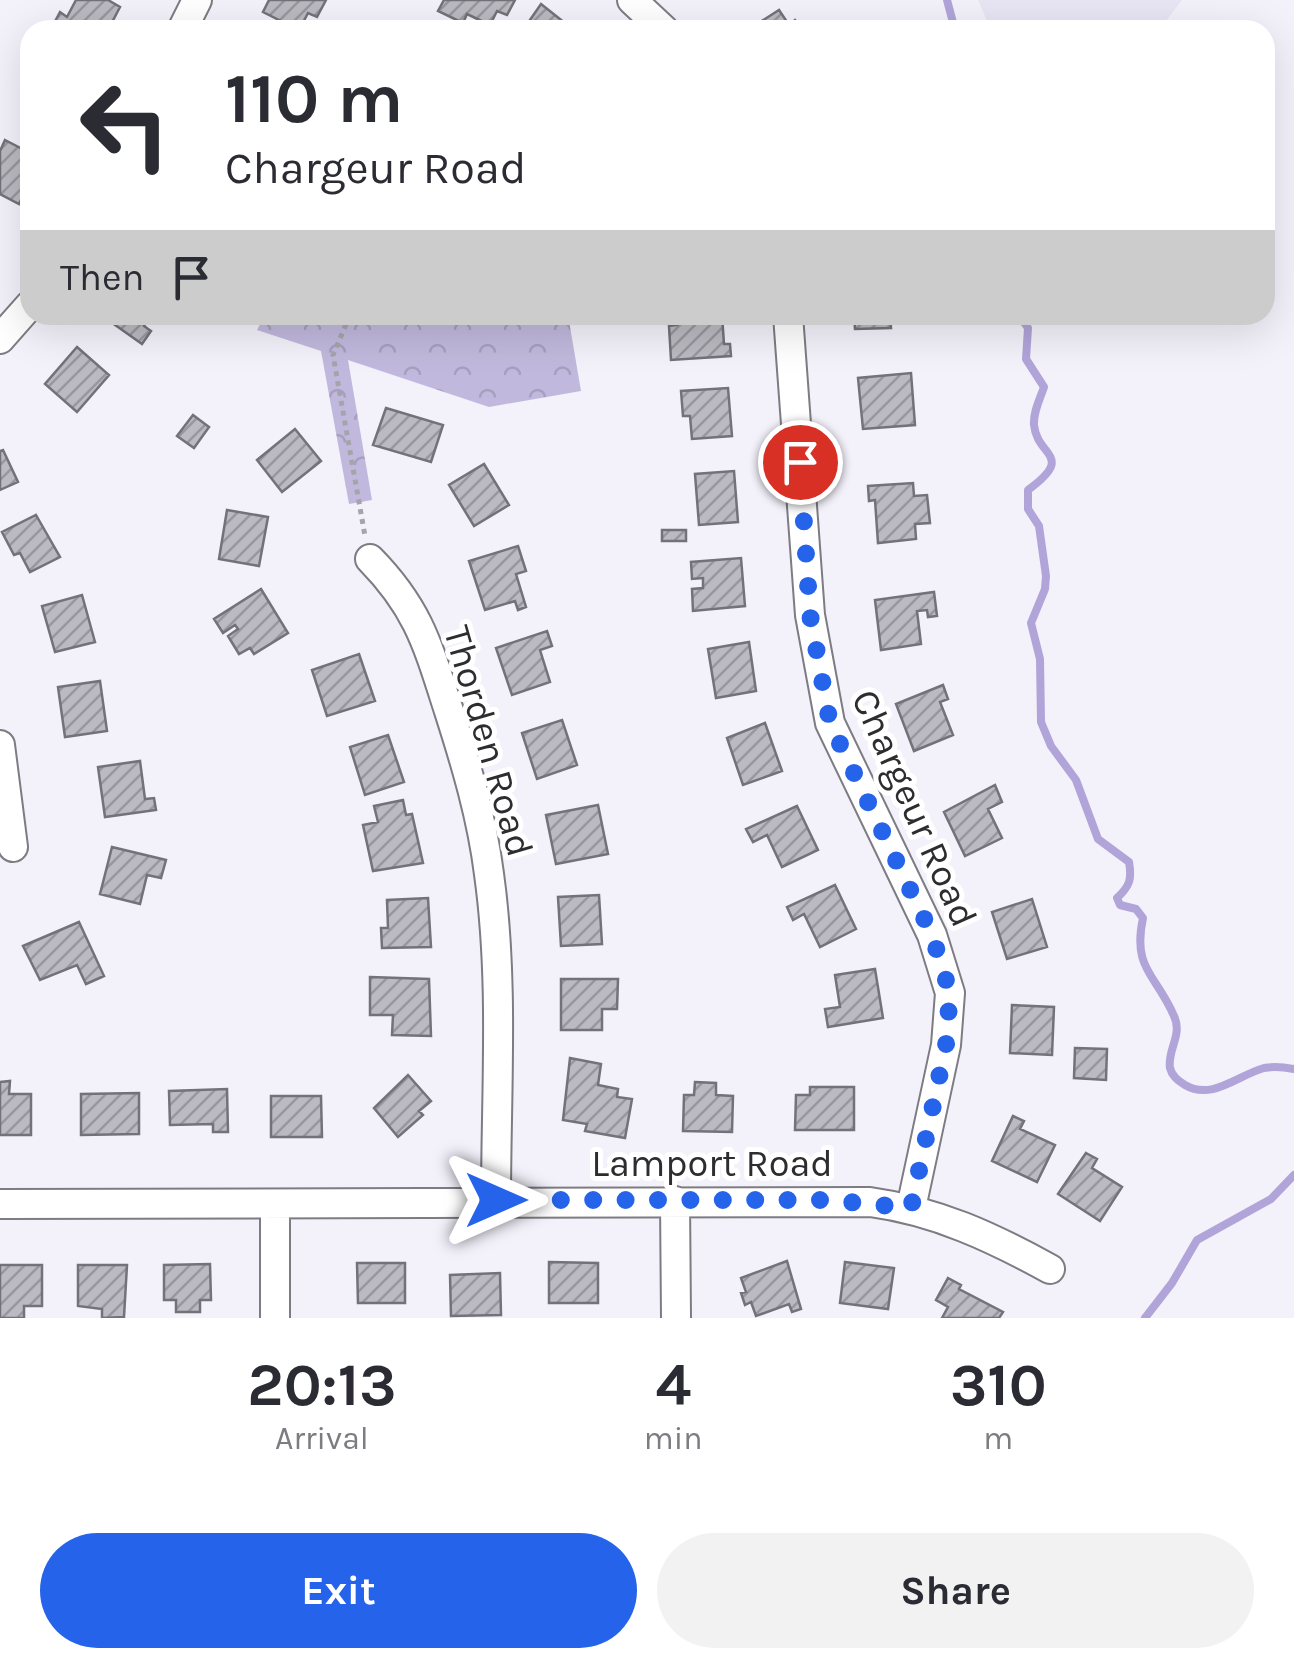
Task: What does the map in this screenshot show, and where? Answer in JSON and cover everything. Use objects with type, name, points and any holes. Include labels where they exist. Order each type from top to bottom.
[{"type":"street","points":[[632,0],[653,20]]},
{"type":"street","points":[[0,339],[20,316]]},
{"type":"street","name":"Chargeur Road","points":[[789,325],[810,615],[830,723],[932,935],[950,993],[946,1045],[911,1208]]},
{"type":"street","name":"Thorden Road","points":[[370,559],[399,588],[426,638],[477,806],[496,945],[496,1200]]},
{"type":"street","points":[[0,744],[13,848]]},
{"type":"street","name":"Lamport Road","points":[[0,1204],[828,1200],[911,1208],[961,1224],[1050,1268]]},
{"type":"street","points":[[674,1201],[676,1318]]},
{"type":"street","points":[[275,1204],[275,1318]]},
{"type":"path","points":[[345,325],[332,354],[370,559]]},
{"type":"shaded area","points":[[978,0],[1182,0],[1167,20],[987,20]]},
{"type":"green space","points":[[260,325],[570,325],[581,391],[489,407],[348,360],[372,500],[349,504],[321,351],[257,330]]},
{"type":"building","points":[[76,0],[108,0],[120,7],[113,20],[56,20],[60,12],[67,17]]},
{"type":"building","points":[[269,0],[326,0],[317,17],[308,13],[304,20],[279,20],[263,12]]},
{"type":"building","points":[[444,0],[515,0],[507,15],[497,11],[492,20],[467,14],[464,20],[457,20],[438,11]]},
{"type":"building","points":[[541,4],[561,20],[530,20]]},
{"type":"building","points":[[779,10],[786,20],[763,20]]},
{"type":"building","points":[[5,140],[20,148],[19,204],[0,194],[0,151]]},
{"type":"building","points":[[115,325],[145,325],[151,331],[142,344]]},
{"type":"building","points":[[723,325],[724,344],[730,344],[731,356],[671,360],[669,326]]},
{"type":"building","points":[[855,325],[891,328],[855,329]]},
{"type":"building","points":[[77,347],[109,375],[77,412],[45,384]]},
{"type":"building","points":[[911,373],[915,425],[863,429],[858,378]]},
{"type":"building","points":[[728,388],[732,436],[692,439],[690,416],[683,416],[681,391]]},
{"type":"building","points":[[386,408],[443,425],[431,462],[373,445]]},
{"type":"building","points":[[193,415],[209,427],[194,448],[177,436]]},
{"type":"building","points":[[295,429],[321,461],[282,492],[257,460]]},
{"type":"building","points":[[3,450],[18,482],[0,490],[0,451]]},
{"type":"building","points":[[484,464],[509,505],[474,526],[449,485]]},
{"type":"building","points":[[734,471],[738,522],[699,525],[695,474]]},
{"type":"building","points":[[913,483],[914,496],[927,495],[930,523],[915,524],[916,539],[878,543],[875,500],[869,501],[868,486]]},
{"type":"building","points":[[227,510],[268,517],[259,566],[219,559]]},
{"type":"building","points":[[36,515],[60,557],[30,572],[20,553],[14,555],[2,532]]},
{"type":"building","points":[[662,530],[686,530],[686,541],[662,541]]},
{"type":"building","points":[[518,546],[526,571],[516,574],[526,607],[518,610],[515,601],[485,610],[469,561]]},
{"type":"building","points":[[741,558],[745,606],[693,611],[692,589],[703,588],[703,578],[692,579],[691,562]]},
{"type":"building","points":[[261,589],[288,633],[254,654],[250,648],[239,654],[228,636],[238,629],[235,625],[223,633],[214,619]]},
{"type":"building","points":[[934,592],[937,616],[928,617],[927,610],[917,611],[921,644],[881,650],[875,600]]},
{"type":"building","points":[[82,595],[95,642],[55,652],[42,606]]},
{"type":"building","points":[[547,631],[552,646],[540,650],[550,682],[512,695],[496,648]]},
{"type":"building","points":[[749,642],[756,691],[716,698],[708,649]]},
{"type":"building","points":[[359,654],[375,701],[327,716],[312,670]]},
{"type":"building","points":[[100,681],[107,731],[65,737],[58,687]]},
{"type":"building","points":[[943,685],[948,699],[940,702],[953,735],[914,751],[896,704]]},
{"type":"building","points":[[562,720],[577,765],[537,779],[522,733]]},
{"type":"building","points":[[765,723],[782,771],[743,785],[727,738]]},
{"type":"building","points":[[388,735],[404,782],[365,795],[350,747]]},
{"type":"building","points":[[140,761],[145,799],[154,798],[156,810],[105,817],[98,767]]},
{"type":"building","points":[[995,785],[1002,802],[988,809],[1002,838],[965,856],[944,812]]},
{"type":"building","points":[[403,800],[406,815],[412,814],[423,863],[373,871],[363,825],[378,822],[374,806]]},
{"type":"building","points":[[598,805],[608,854],[556,864],[546,815]]},
{"type":"building","points":[[797,806],[818,850],[782,867],[767,835],[753,842],[746,829]]},
{"type":"building","points":[[112,847],[166,860],[161,878],[147,875],[140,904],[100,894]]},
{"type":"building","points":[[835,885],[856,929],[820,947],[804,914],[793,920],[787,907]]},
{"type":"building","points":[[599,895],[602,944],[561,946],[558,897]]},
{"type":"building","points":[[428,898],[431,947],[382,948],[381,928],[388,928],[387,900]]},
{"type":"building","points":[[1032,899],[1047,947],[1007,959],[992,912]]},
{"type":"building","points":[[79,922],[104,976],[86,984],[77,965],[40,980],[23,946]]},
{"type":"building","points":[[875,969],[883,1018],[828,1027],[825,1009],[840,1007],[835,975]]},
{"type":"building","points":[[370,977],[429,979],[431,1036],[392,1035],[393,1015],[370,1015]]},
{"type":"building","points":[[561,979],[618,979],[617,1009],[602,1009],[602,1030],[561,1030]]},
{"type":"building","points":[[1012,1005],[1054,1007],[1052,1055],[1010,1053]]},
{"type":"building","points":[[1075,1048],[1107,1049],[1106,1080],[1074,1078]]},
{"type":"building","points":[[570,1058],[601,1064],[598,1085],[618,1089],[617,1097],[632,1099],[625,1138],[585,1131],[587,1124],[563,1120]]},
{"type":"building","points":[[408,1075],[431,1101],[419,1111],[423,1115],[398,1137],[374,1108]]},
{"type":"building","points":[[10,1081],[9,1094],[31,1094],[31,1135],[0,1135],[0,1082]]},
{"type":"building","points":[[695,1082],[716,1083],[716,1095],[733,1096],[732,1132],[683,1131],[684,1095],[694,1095]]},
{"type":"building","points":[[810,1087],[854,1087],[854,1130],[795,1130],[796,1095],[810,1095]]},
{"type":"building","points":[[227,1089],[228,1132],[213,1132],[213,1124],[170,1125],[169,1091]]},
{"type":"building","points":[[139,1093],[139,1134],[81,1135],[81,1094]]},
{"type":"building","points":[[271,1096],[321,1096],[322,1137],[271,1137]]},
{"type":"building","points":[[1013,1116],[1024,1121],[1020,1129],[1055,1145],[1037,1182],[992,1161]]},
{"type":"building","points":[[1086,1153],[1097,1159],[1092,1168],[1122,1187],[1100,1221],[1058,1194]]},
{"type":"building","points":[[787,1261],[801,1309],[792,1312],[789,1304],[756,1316],[751,1302],[745,1305],[741,1278]]},
{"type":"building","points":[[549,1262],[598,1263],[598,1303],[549,1303]]},
{"type":"building","points":[[845,1262],[894,1268],[888,1309],[840,1303]]},
{"type":"building","points":[[357,1263],[405,1263],[405,1303],[358,1303]]},
{"type":"building","points":[[210,1264],[211,1300],[200,1300],[200,1312],[176,1312],[176,1300],[164,1300],[164,1265]]},
{"type":"building","points":[[0,1265],[42,1265],[42,1306],[24,1306],[24,1318],[0,1318]]},
{"type":"building","points":[[78,1265],[127,1265],[124,1317],[102,1318],[102,1309],[78,1306]]},
{"type":"building","points":[[500,1273],[501,1315],[451,1316],[450,1275]]},
{"type":"building","points":[[948,1278],[961,1285],[959,1289],[1003,1312],[999,1318],[942,1318],[948,1307],[936,1300]]},
{"type":"waterway","points":[[947,0],[952,20]]},
{"type":"waterway","points":[[1026,325],[1026,359],[1044,387],[1034,425],[1052,462],[1050,470],[1028,490],[1028,509],[1039,526],[1046,576],[1031,623],[1040,659],[1041,722],[1051,746],[1076,780],[1098,839],[1129,862],[1129,882],[1117,898],[1120,905],[1136,909],[1143,918],[1143,960],[1176,1023],[1170,1061],[1174,1076],[1185,1085],[1205,1090],[1264,1068],[1294,1069]]},
{"type":"waterway","points":[[1145,1318],[1172,1283],[1197,1240],[1271,1199],[1294,1175]]},
{"type":"route","points":[[496,1200],[828,1200],[911,1208],[946,1045],[950,993],[932,935],[830,723],[810,615],[800,462]]}]
